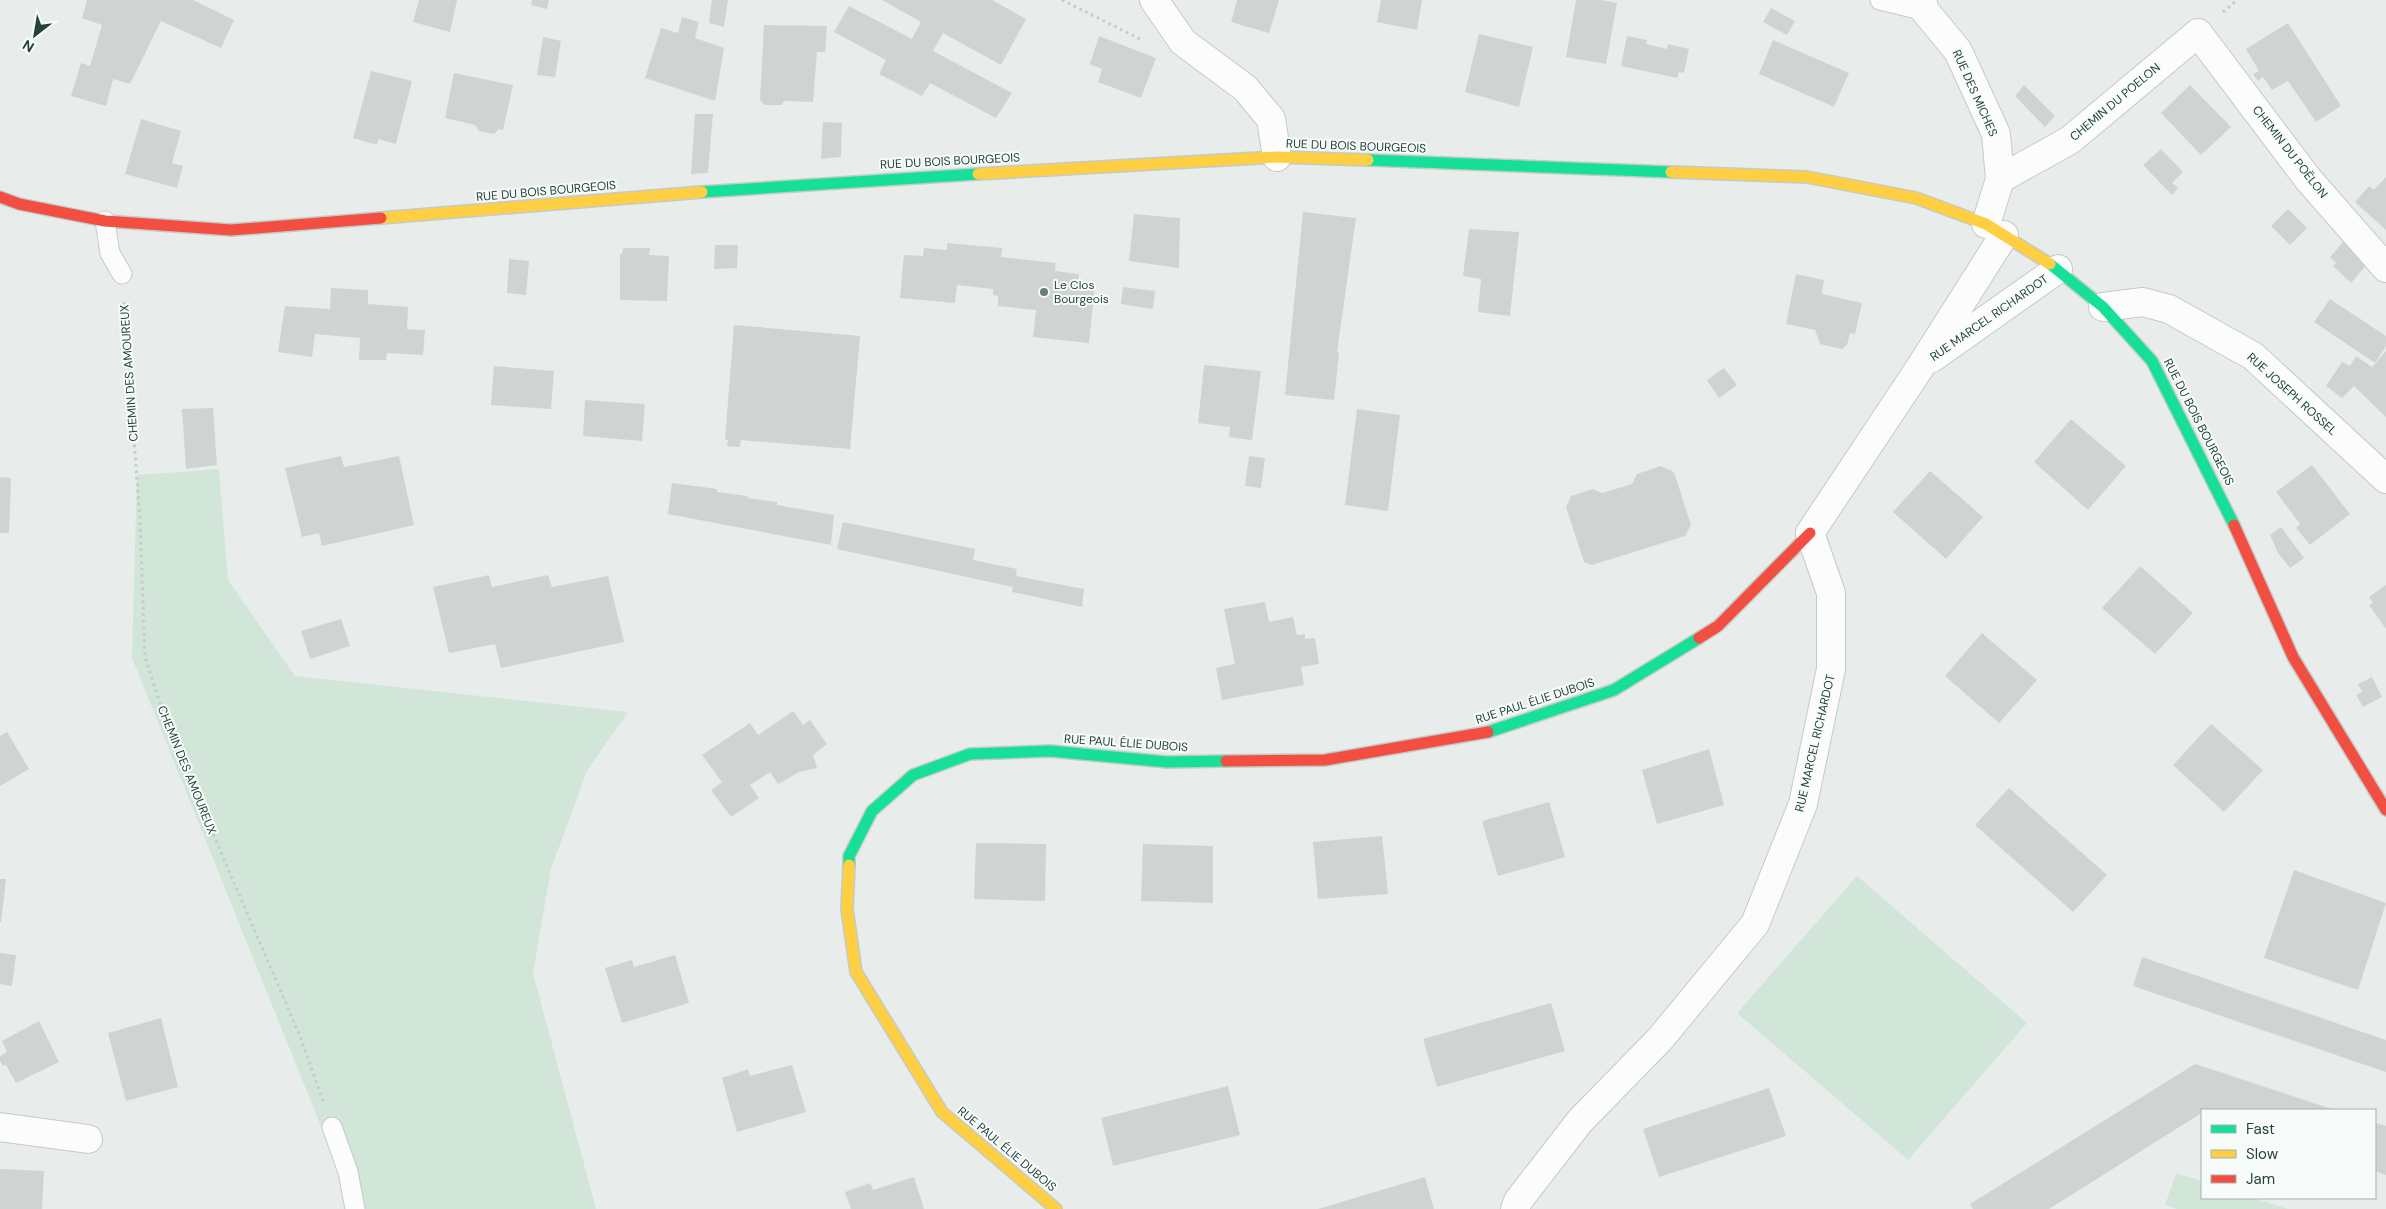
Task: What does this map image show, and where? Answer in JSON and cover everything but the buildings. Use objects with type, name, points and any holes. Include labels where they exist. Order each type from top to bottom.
[{"type":"street","points":[[1154,0],[1183,42],[1245,88],[1271,119],[1277,156]]},
{"type":"street","name":"RUE DES MICHES","points":[[1924,6],[1958,50],[1996,134],[2000,179],[1995,230]]},
{"type":"street","name":"CHEMIN DU POELON","points":[[2000,179],[2070,140],[2198,33]]},
{"type":"street","name":"CHEMIN DU POËLON","points":[[2198,33],[2308,179],[2386,268]]},
{"type":"street","name":"RUE DU BOIS BOURGEOIS","points":[[0,197],[19,204],[105,221],[231,230],[761,187],[1277,156],[1807,176],[1916,198],[1995,230],[2058,270],[2103,307],[2152,361],[2220,493],[2293,657],[2386,810]]},
{"type":"street","name":"RUE MARCEL RICHARDOT","points":[[1514,1209],[1518,1201],[1580,1121],[1660,1039],[1755,924],[1803,804],[1832,669],[1831,593],[1810,533],[1921,366],[1995,230]]},
{"type":"street","name":"RUE MARCEL RICHARDOT","points":[[1921,366],[2058,270]]},
{"type":"street","name":"RUE JOSEPH ROSSEL","points":[[2103,307],[2143,302],[2170,309],[2253,356],[2386,479]]},
{"type":"street","name":"RUE PAUL ÉLIE DUBOIS","points":[[1056,1209],[942,1112],[856,972],[847,909],[849,856],[872,811],[913,775],[970,754],[1050,751],[1167,762],[1325,760],[1481,734],[1614,690],[1718,626],[1810,533]]},
{"type":"street","points":[[0,1127],[88,1139]]},
{"type":"lane","points":[[1880,0],[1924,6]]},
{"type":"lane","points":[[105,221],[110,253],[122,274]]},
{"type":"lane","points":[[332,1127],[348,1172],[355,1209]]},
{"type":"path","points":[[1062,0],[1144,42],[1183,42]]},
{"type":"path","name":"CHEMIN DES AMOUREUX","points":[[122,274],[140,521],[145,657],[170,734],[300,1036],[332,1127]]},
{"type":"green space","points":[[219,469],[228,580],[295,676],[628,712],[587,771],[551,869],[533,973],[596,1209],[350,1209],[339,1171],[132,658],[137,475]]},
{"type":"green space","points":[[1857,876],[2027,1023],[1908,1160],[1737,1013]]},
{"type":"green space","points":[[2176,1173],[2201,1181],[2201,1199],[2256,1199],[2288,1209],[2177,1209],[2165,1205]]},
{"type":"traffic: fast","points":[[1368,160],[1671,172]]},
{"type":"traffic: fast","points":[[702,192],[978,174]]},
{"type":"traffic: fast","points":[[2050,264],[2103,307],[2152,361],[2234,525]]},
{"type":"traffic: fast","points":[[1488,732],[1614,690],[1699,638]]},
{"type":"traffic: fast","points":[[849,865],[849,856],[872,811],[913,775],[970,754],[1050,751],[1167,762],[1226,761]]},
{"type":"traffic: slow","points":[[978,174],[1277,157],[1368,160]]},
{"type":"traffic: slow","points":[[1671,172],[1807,177],[1916,198],[1986,224],[2050,264]]},
{"type":"traffic: slow","points":[[381,218],[702,192]]},
{"type":"traffic: slow","points":[[849,865],[847,909],[856,972],[942,1112],[1056,1209]]},
{"type":"traffic: jam","points":[[0,197],[19,204],[105,221],[231,230],[381,218]]},
{"type":"traffic: jam","points":[[2234,525],[2293,657],[2386,810]]},
{"type":"traffic: jam","points":[[1699,638],[1718,626],[1810,533]]},
{"type":"traffic: jam","points":[[1226,761],[1325,760],[1488,732]]},
{"type":"place","name":"Le Clos Bourgeois","points":[[1044,292]]}]
